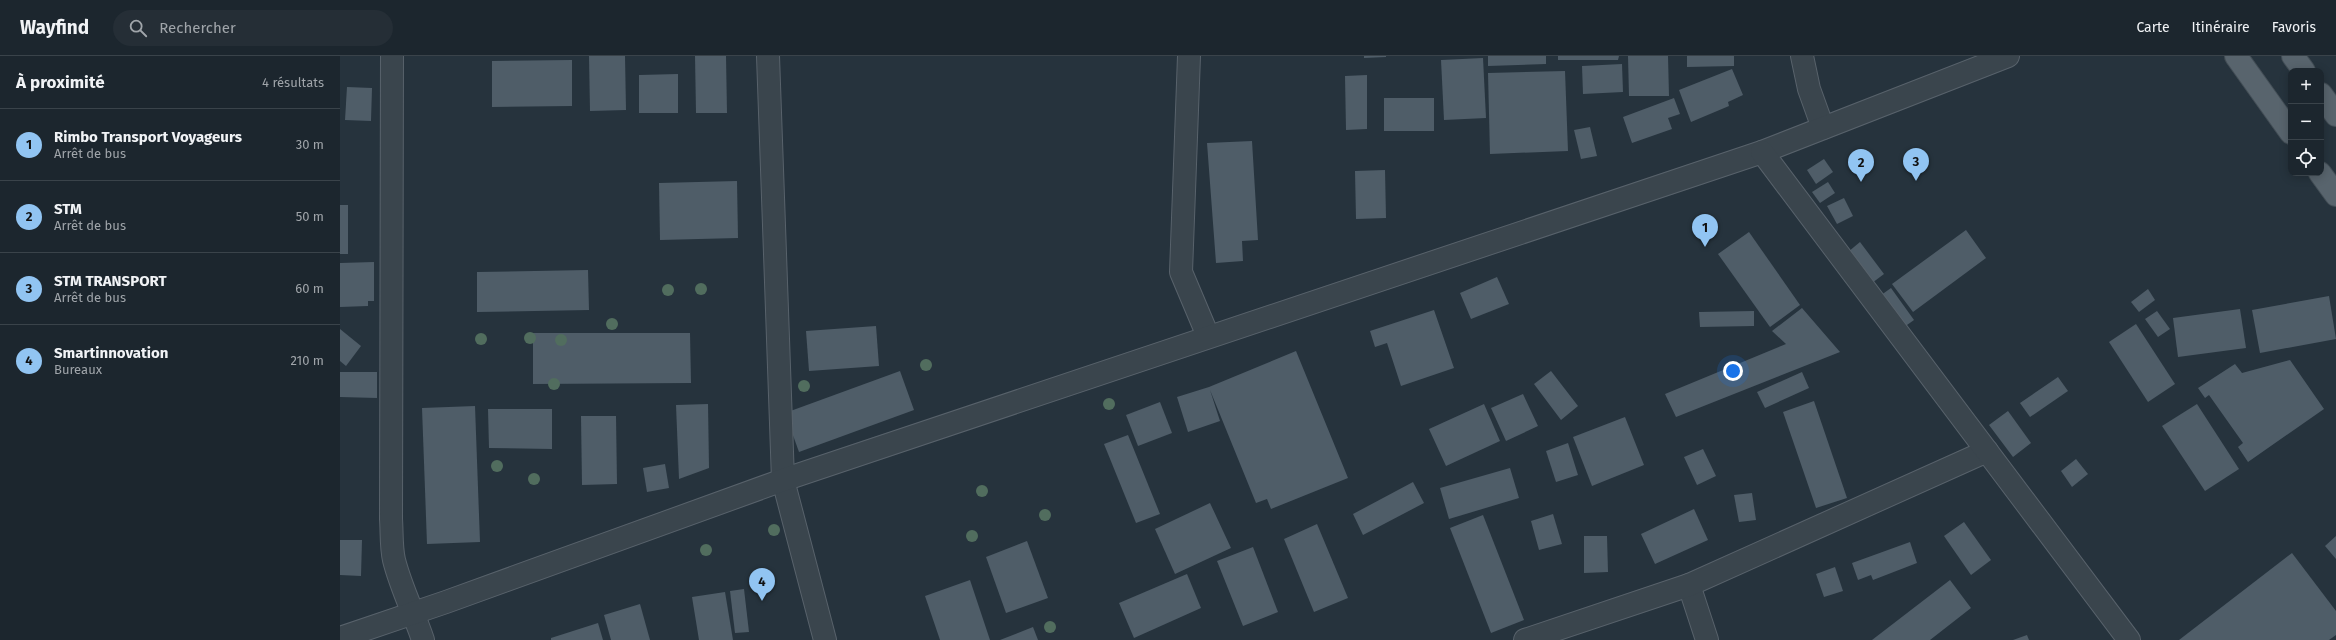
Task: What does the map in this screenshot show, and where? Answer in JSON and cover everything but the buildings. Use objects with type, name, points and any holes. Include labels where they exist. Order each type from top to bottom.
[{"type":"main road","points":[[2236,56],[2288,129]]},
{"type":"main road","points":[[2293,56],[2302,68]]},
{"type":"main road","points":[[2324,98],[2336,115]]},
{"type":"main road","points":[[2322,176],[2336,194]]},
{"type":"street","points":[[392,56],[391,519],[394,558],[403,590],[414,612],[423,640]]},
{"type":"street","points":[[768,56],[783,480],[825,640]]},
{"type":"street","points":[[1189,56],[1181,272],[1208,336]]},
{"type":"street","points":[[1802,56],[1809,89],[1823,128]]},
{"type":"street","points":[[340,638],[783,480],[1208,336],[1762,152],[2008,56]]},
{"type":"street","points":[[1762,152],[2129,640]]},
{"type":"street","points":[[1525,640],[1689,585],[1987,451]]},
{"type":"street","points":[[1689,585],[1707,640]]},
{"type":"place","name":"STM TRANSPORT","points":[[1916,181]]},
{"type":"place","name":"STM","points":[[1861,182]]},
{"type":"place","name":"Rimbo Transport Voyageurs","points":[[1705,247]]},
{"type":"place","name":"Smartinnovation","points":[[762,601]]}]
